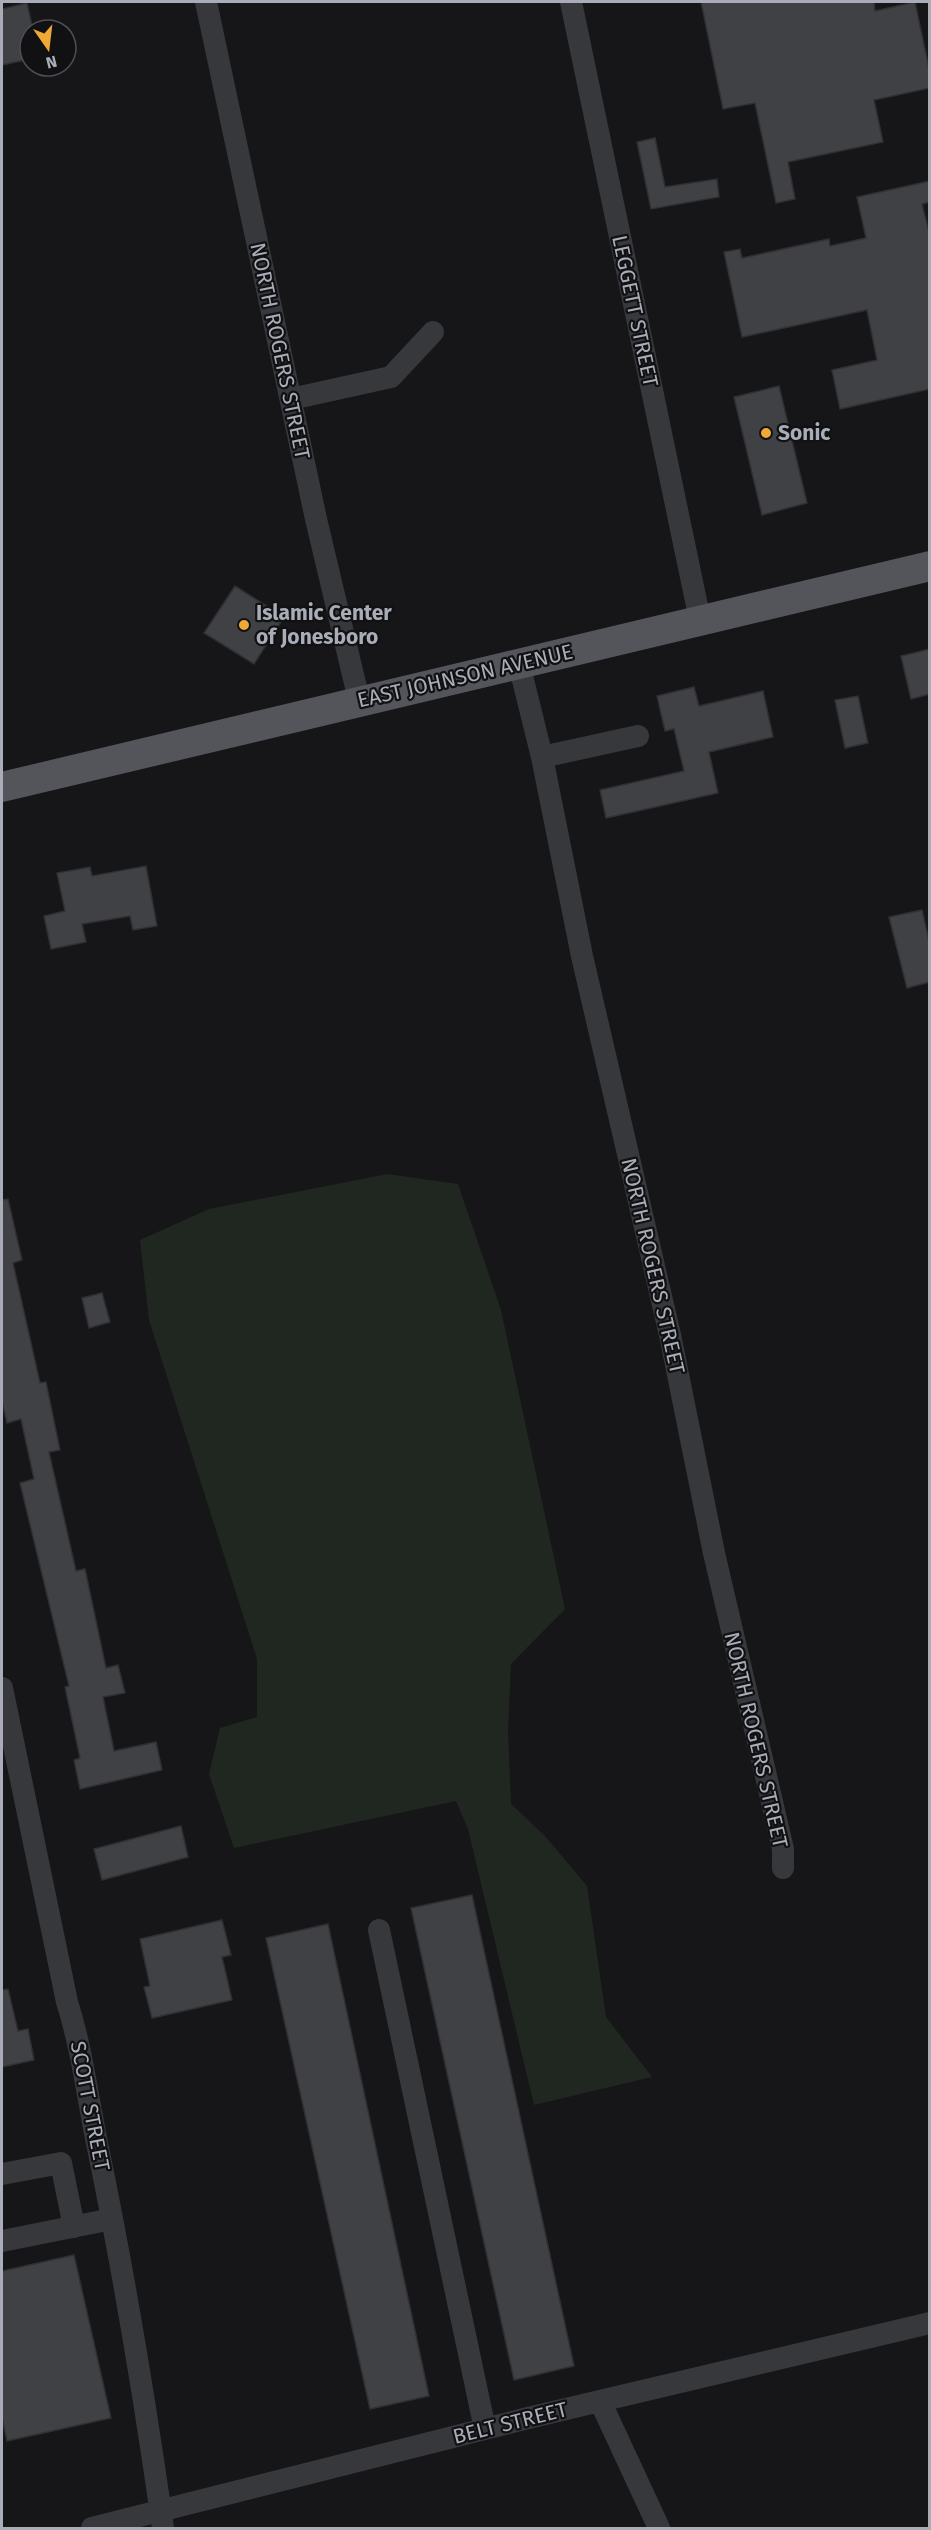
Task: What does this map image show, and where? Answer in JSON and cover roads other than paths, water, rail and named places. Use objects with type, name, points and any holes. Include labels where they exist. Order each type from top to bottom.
[{"type":"main road","name":"EAST JOHNSON AVENUE","points":[[2,787],[359,700],[930,566]]},
{"type":"street","name":"NORTH ROGERS STREET","points":[[206,2],[291,399],[359,700]]},
{"type":"street","name":"LEGGETT STREET","points":[[571,2],[700,620]]},
{"type":"street","points":[[291,399],[391,377],[433,332]]},
{"type":"street","name":"NORTH ROGERS STREET","points":[[519,664],[542,757],[582,956],[670,1335],[714,1553],[783,1849],[783,1868]]},
{"type":"street","points":[[542,757],[638,736]]},
{"type":"street","name":"SCOTT STREET","points":[[2,1688],[67,2002],[76,2029],[112,2219],[162,2520]]},
{"type":"street","points":[[379,1930],[485,2428]]},
{"type":"street","points":[[2,2174],[61,2163],[74,2227]]},
{"type":"street","points":[[2,2241],[112,2219]]},
{"type":"street","name":"BELT STREET","points":[[92,2529],[162,2520],[485,2428],[930,2323]]},
{"type":"street","points":[[600,2401],[659,2529]]},
{"type":"place","name":"Sonic","points":[[766,433]]},
{"type":"place","name":"Islamic Center of Jonesboro","points":[[244,625]]}]
